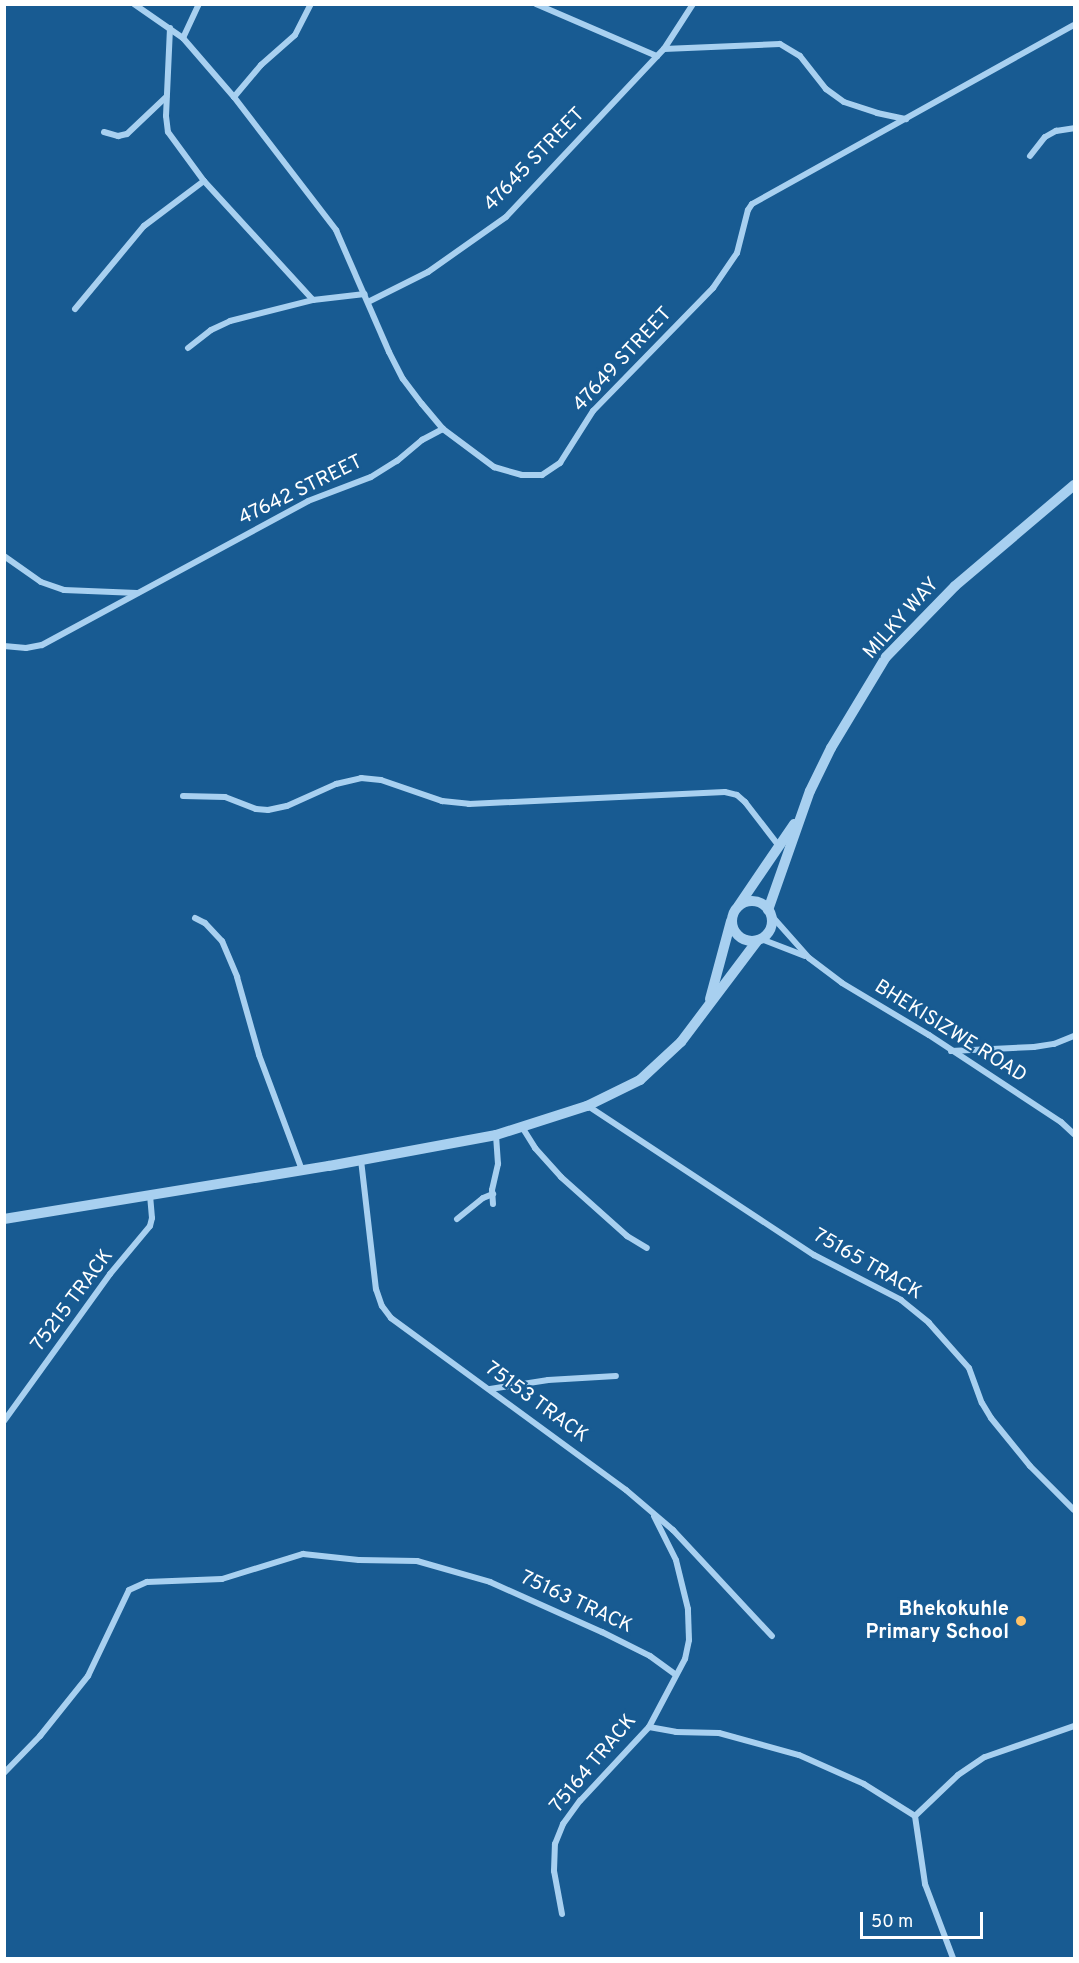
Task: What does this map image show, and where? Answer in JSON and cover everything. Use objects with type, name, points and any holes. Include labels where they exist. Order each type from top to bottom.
[{"type":"street","name":"47649 STREET","points":[[134,4],[183,38],[234,97],[336,230],[403,379],[443,429],[494,467],[532,475],[551,471],[560,463],[593,411],[713,288],[737,253],[748,210],[752,204],[1074,24]]},
{"type":"street","points":[[183,38],[199,4]]},
{"type":"street","points":[[234,97],[261,64],[295,35],[311,4]]},
{"type":"street","points":[[536,4],[657,56]]},
{"type":"street","name":"47645 STREET","points":[[368,302],[428,272],[506,217],[664,49],[693,4]]},
{"type":"street","points":[[170,28],[168,132],[204,181],[313,300]]},
{"type":"street","points":[[664,49],[780,44],[800,56],[826,89],[844,102],[877,113],[907,119]]},
{"type":"street","points":[[104,132],[118,136],[128,134],[167,97]]},
{"type":"street","points":[[1030,156],[1045,137],[1056,131],[1074,128]]},
{"type":"street","points":[[75,309],[144,226],[204,181]]},
{"type":"street","points":[[188,348],[223,324],[313,300],[365,294]]},
{"type":"street","name":"47642 STREET","points":[[4,646],[26,648],[42,645],[308,501],[371,477],[397,461],[422,440],[443,429]]},
{"type":"street","name":"MILKY WAY","points":[[769,912],[801,814],[831,748],[886,657],[955,586],[1074,484]]},
{"type":"street","points":[[4,556],[41,582],[63,590],[138,593]]},
{"type":"street","points":[[183,796],[225,797],[256,809],[268,810],[287,806],[336,784],[361,778],[381,780],[442,801],[469,804],[725,792],[736,795],[745,802],[779,846]]},
{"type":"street","name":"MILKY WAY","points":[[738,907],[801,814]]},
{"type":"street","points":[[4,1220],[362,1160],[496,1135],[587,1106],[640,1080],[681,1042],[709,1002],[759,940],[770,930],[769,912],[763,905],[750,901],[738,907],[709,1002]]},
{"type":"street","name":"BHEKISIZWE ROAD","points":[[769,912],[808,958],[842,983],[1061,1122],[1074,1134]]},
{"type":"street","points":[[195,918],[206,922],[222,941],[237,977],[259,1055],[302,1170]]},
{"type":"street","points":[[732,921],[737,935],[743,940],[759,940]]},
{"type":"street","name":"BHEKISIZWE ROAD","points":[[759,940],[808,958]]},
{"type":"street","points":[[951,1051],[1034,1047],[1054,1044],[1074,1036]]},
{"type":"street","name":"75165 TRACK","points":[[587,1106],[814,1255],[902,1300],[929,1323],[969,1368],[982,1403],[991,1418],[1030,1466],[1074,1510]]},
{"type":"street","points":[[522,1127],[535,1148],[561,1177],[627,1236],[647,1248]]},
{"type":"street","points":[[493,1204],[498,1164],[496,1135]]},
{"type":"street","name":"75153 TRACK","points":[[362,1160],[376,1289],[382,1305],[391,1318],[626,1490],[673,1530],[772,1636]]},
{"type":"street","points":[[457,1219],[483,1198],[493,1194]]},
{"type":"street","name":"75215 TRACK","points":[[4,1421],[110,1274],[150,1226],[152,1218],[150,1196]]},
{"type":"street","points":[[489,1389],[548,1380],[616,1376]]},
{"type":"street","points":[[653,1513],[676,1560],[688,1610],[689,1640],[684,1659],[675,1674]]},
{"type":"street","name":"75163 TRACK","points":[[4,1773],[40,1736],[88,1676],[129,1590],[147,1582],[222,1579],[303,1554],[359,1560],[417,1561],[447,1568],[490,1582],[552,1607],[650,1656],[675,1674]]},
{"type":"street","name":"75164 TRACK","points":[[562,1914],[554,1871],[555,1844],[563,1824],[580,1801],[649,1727],[675,1674]]},
{"type":"street","points":[[915,1816],[958,1775],[985,1757],[1074,1726]]},
{"type":"street","points":[[649,1727],[676,1732],[718,1733],[800,1755],[864,1784],[915,1816],[925,1884],[953,1959]]},
{"type":"place","name":"Bhekokuhle Primary School","points":[[1021,1621]]}]
